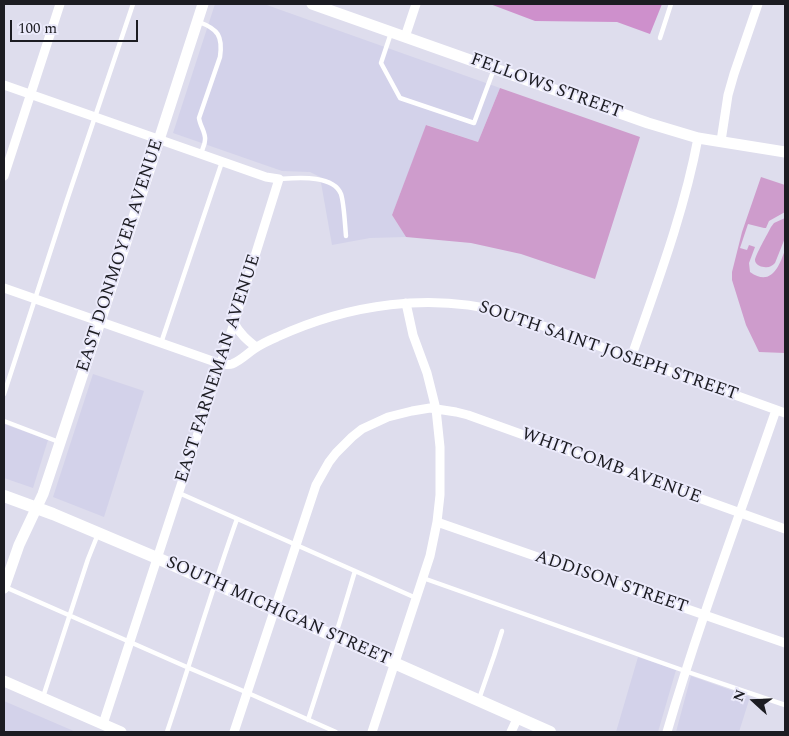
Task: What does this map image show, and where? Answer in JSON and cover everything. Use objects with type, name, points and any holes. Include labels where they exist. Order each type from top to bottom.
[{"type":"main road","name":"SOUTH MICHIGAN STREET","points":[[4,496],[157,558],[550,732]]},
{"type":"street","points":[[4,176],[60,4]]},
{"type":"street","name":"EAST DONMOYER AVENUE","points":[[4,587],[19,545],[43,494],[203,4]]},
{"type":"street","name":"FELLOWS STREET","points":[[312,4],[338,8],[405,37],[648,124],[698,138],[785,152]]},
{"type":"street","points":[[405,37],[416,4]]},
{"type":"street","points":[[721,141],[728,95],[758,4]]},
{"type":"street","points":[[4,85],[266,177],[279,179]]},
{"type":"street","points":[[631,358],[675,226],[698,138]]},
{"type":"street","name":"EAST FARNEMAN AVENUE","points":[[103,724],[221,364],[279,179]]},
{"type":"street","points":[[4,288],[221,364]]},
{"type":"street","name":"SOUTH SAINT JOSEPH STREET","points":[[221,364],[230,365],[256,347],[292,331],[350,311],[383,305],[443,302],[486,307],[507,313],[781,411]]},
{"type":"street","points":[[372,732],[430,556],[437,522],[440,447],[436,409],[427,373],[413,335],[406,303]]},
{"type":"street","points":[[234,323],[246,340],[256,347]]},
{"type":"street","name":"WHITCOMB AVENUE","points":[[234,732],[320,477],[343,445],[362,429],[388,416],[430,408],[468,415],[785,529]]},
{"type":"street","points":[[667,732],[704,615],[781,411]]},
{"type":"street","name":"ADDISON STREET","points":[[437,522],[785,643]]},
{"type":"street","points":[[4,681],[121,732]]},
{"type":"street","points":[[511,732],[518,717]]},
{"type":"lane","points":[[4,394],[132,4]]},
{"type":"lane","points":[[660,38],[671,4]]},
{"type":"lane","points":[[197,22],[210,26],[216,31],[222,47],[201,111],[200,125],[205,140],[201,154]]},
{"type":"lane","points":[[392,32],[381,63],[400,98],[474,123],[494,68]]},
{"type":"lane","points":[[161,343],[222,161]]},
{"type":"lane","points":[[279,179],[313,178],[327,182],[337,188],[341,195],[346,236]]},
{"type":"lane","points":[[4,421],[59,442]]},
{"type":"lane","points":[[179,492],[416,598]]},
{"type":"lane","points":[[167,732],[237,519]]},
{"type":"lane","points":[[43,698],[88,560],[99,533]]},
{"type":"lane","points":[[308,720],[355,571]]},
{"type":"lane","points":[[423,578],[785,705]]},
{"type":"lane","points":[[4,587],[336,732]]},
{"type":"lane","points":[[478,700],[502,631]]},
{"type":"shaded area","points":[[215,4],[264,4],[500,88],[478,142],[427,125],[392,215],[406,237],[370,238],[332,245],[320,177],[310,172],[282,171],[173,133]]},
{"type":"shaded area","points":[[490,4],[662,4],[650,34],[617,22],[535,21]]},
{"type":"shaded area","points":[[500,88],[640,137],[595,279],[521,254],[471,243],[406,237],[392,215],[426,125],[478,142]]},
{"type":"shaded area","points":[[761,177],[785,185],[785,212],[769,221],[766,228],[748,224],[740,248],[747,250],[749,245],[755,247],[749,263],[750,272],[763,277],[773,273],[780,263],[785,250],[785,353],[759,352],[746,325],[732,280],[732,272],[742,232]]},
{"type":"shaded area","points":[[785,218],[785,238],[775,263],[769,267],[759,266],[755,260],[759,249],[774,223]]},
{"type":"shaded area","points":[[93,374],[144,391],[104,517],[53,497]]},
{"type":"shaded area","points":[[4,424],[48,440],[33,488],[4,478]]},
{"type":"shaded area","points":[[638,657],[676,670],[658,732],[616,732]]},
{"type":"shaded area","points":[[691,676],[750,697],[739,732],[676,732]]},
{"type":"shaded area","points":[[4,701],[76,732],[4,732]]}]
